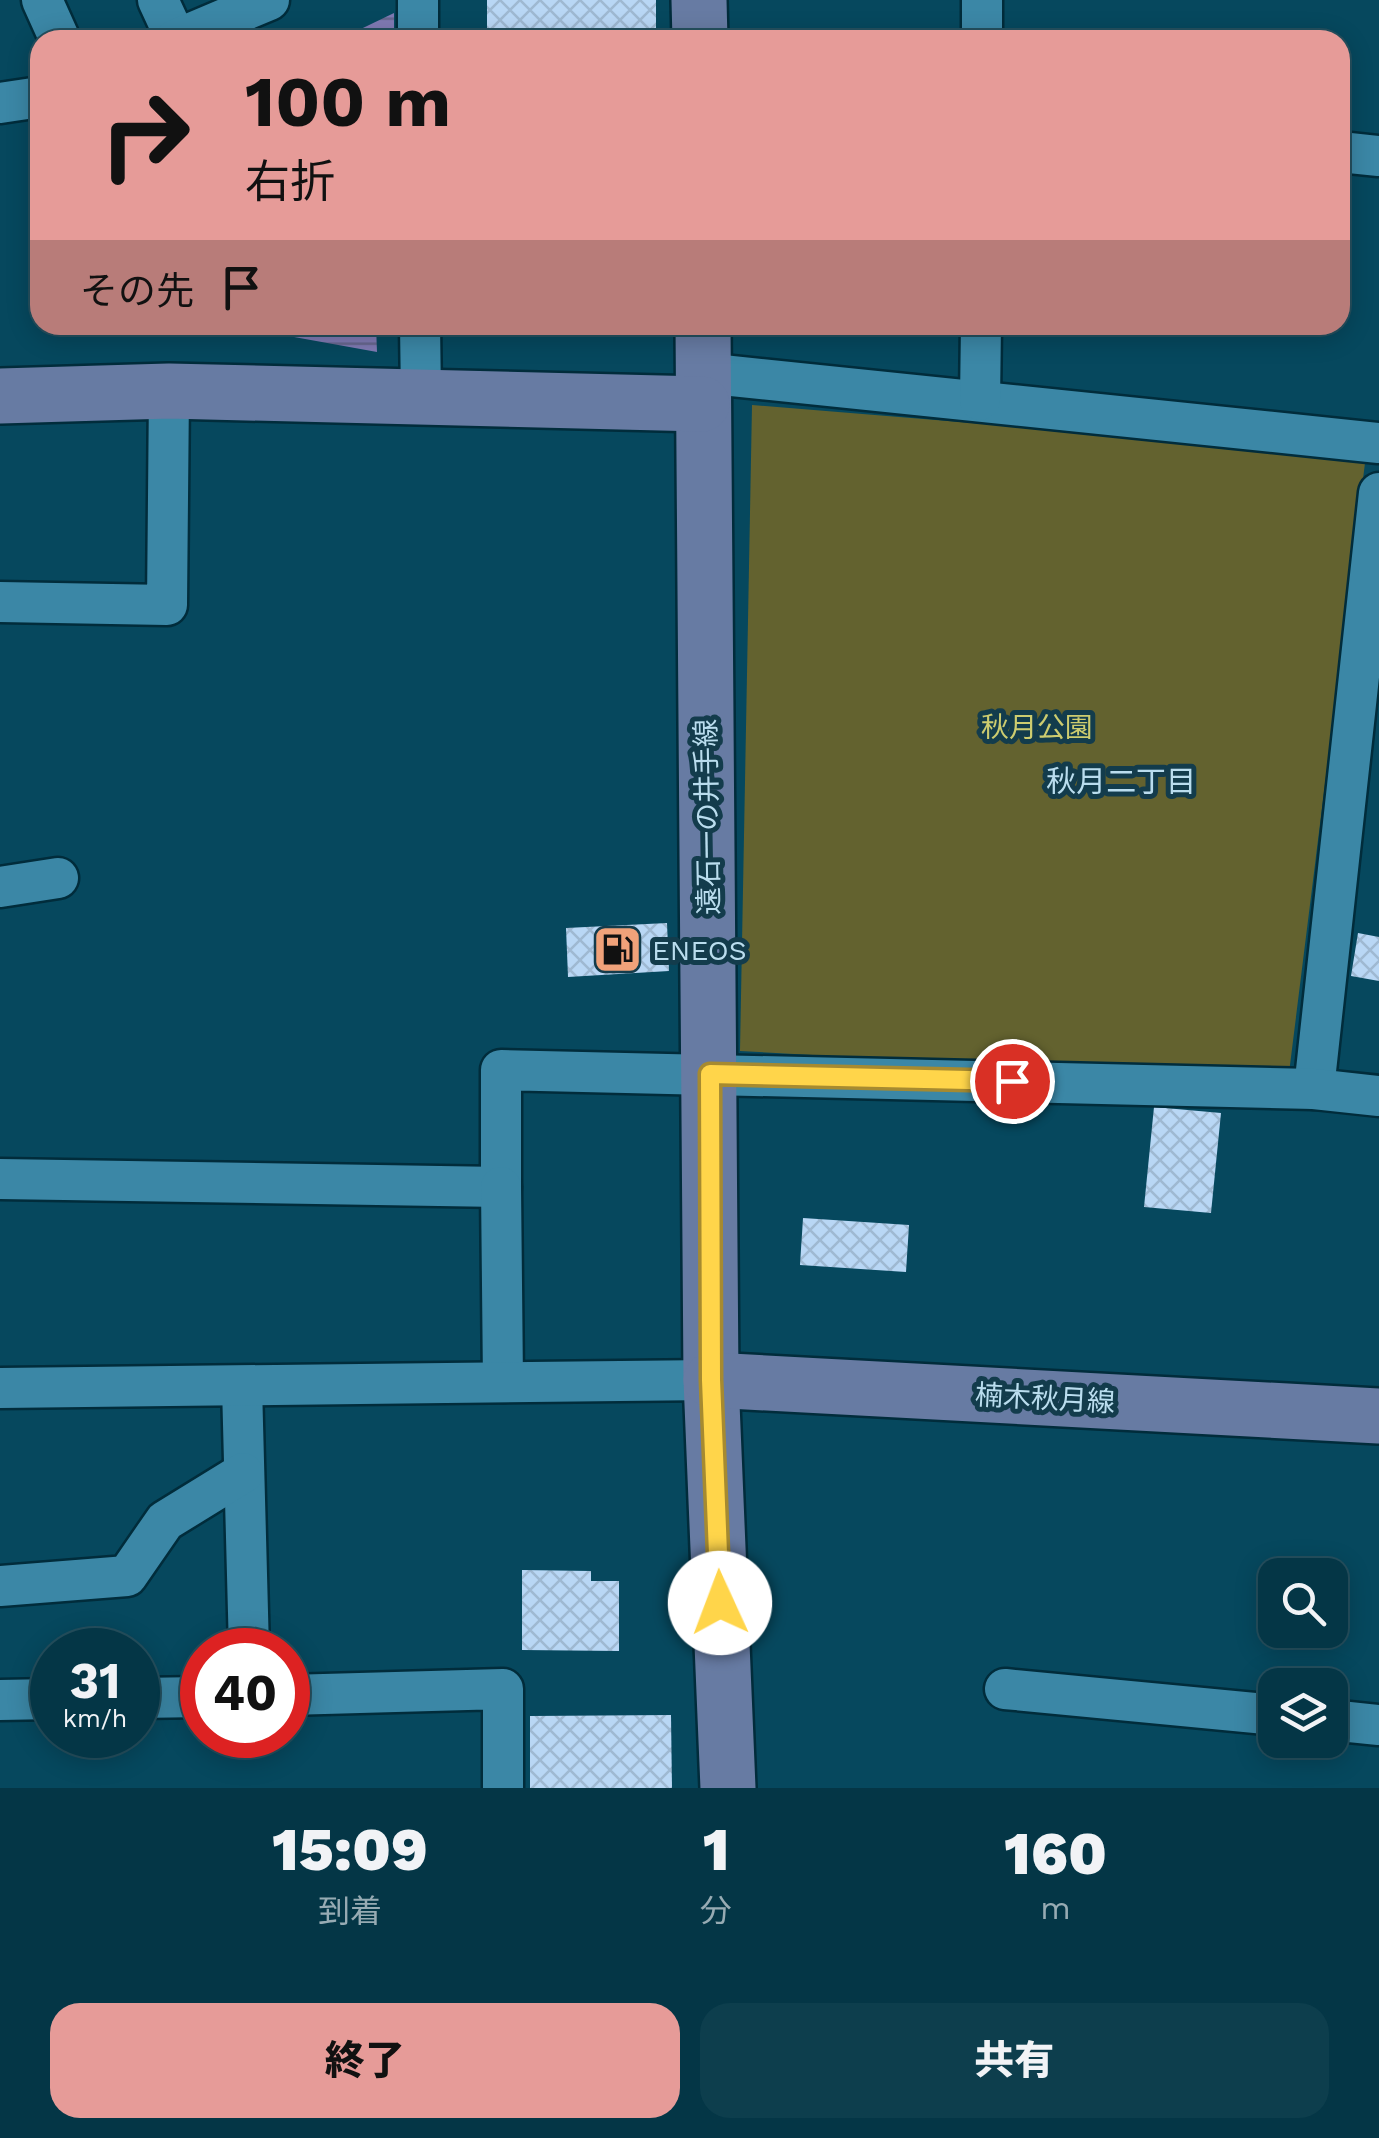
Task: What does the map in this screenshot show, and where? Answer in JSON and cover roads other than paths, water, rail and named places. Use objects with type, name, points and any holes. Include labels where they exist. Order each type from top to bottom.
[{"type":"street","points":[[42,0],[56,30]]},
{"type":"street","points":[[158,0],[172,30]]},
{"type":"street","points":[[199,30],[268,0]]},
{"type":"street","points":[[418,0],[418,30]]},
{"type":"street","points":[[699,0],[700,30]]},
{"type":"street","points":[[982,0],[982,30]]},
{"type":"street","points":[[0,102],[30,98]]},
{"type":"street","points":[[1350,153],[1379,156]]},
{"type":"street","points":[[420,335],[421,396]]},
{"type":"street","points":[[980,400],[981,335]]},
{"type":"street","points":[[0,396],[169,391],[421,396],[703,367],[1379,442]]},
{"type":"street","name":"遠石一の井手線","points":[[703,367],[711,1380],[728,1788]]},
{"type":"street","points":[[0,602],[167,605],[169,391]]},
{"type":"street","points":[[1314,1089],[1379,493]]},
{"type":"street","points":[[0,886],[58,878]]},
{"type":"street","points":[[503,1382],[501,1070],[1314,1089],[1379,1096]]},
{"type":"street","points":[[0,1179],[500,1187]]},
{"type":"street","points":[[0,1388],[711,1380]]},
{"type":"street","name":"楠木秋月線","points":[[711,1380],[1379,1416]]},
{"type":"street","points":[[242,1386],[248,1628]]},
{"type":"street","points":[[0,1586],[127,1576],[165,1521],[243,1473]]},
{"type":"street","points":[[310,1694],[503,1689],[503,1788]]},
{"type":"street","points":[[1005,1689],[1258,1713]]},
{"type":"street","points":[[0,1700],[30,1699]]},
{"type":"street","points":[[1348,1722],[1379,1725]]},
{"type":"place","name":"ENEOS","points":[[617,950]]},
{"type":"district","name":"秋月二丁目","points":[[1121,782]]},
{"type":"park label","name":"秋月公園","points":[[1037,727]]}]
